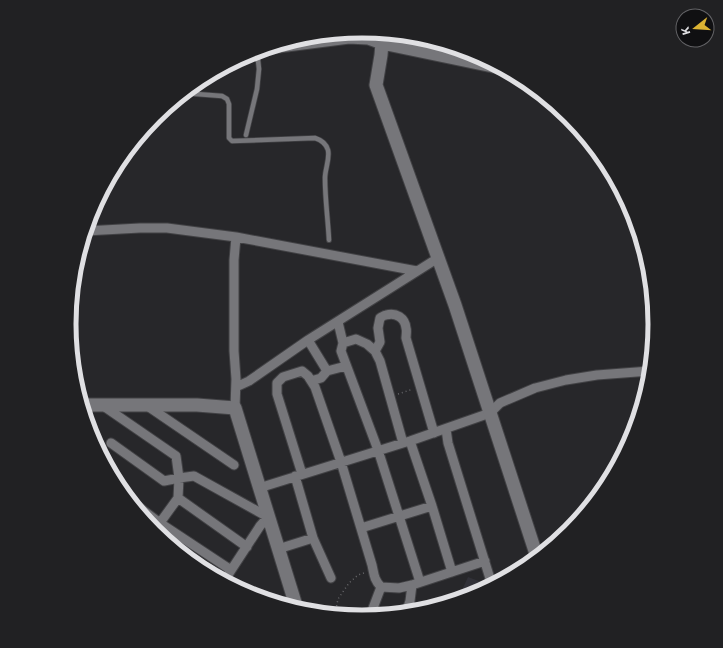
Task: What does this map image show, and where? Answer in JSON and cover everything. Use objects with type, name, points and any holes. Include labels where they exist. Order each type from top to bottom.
[{"type":"street","points":[[369,38],[382,43],[479,63]]},
{"type":"street","points":[[382,43],[376,85],[455,305],[535,552]]},
{"type":"street","points":[[91,231],[166,228],[236,237],[417,271]]},
{"type":"street","points":[[236,237],[234,260],[235,408],[295,602]]},
{"type":"street","points":[[236,387],[249,381],[308,340],[438,258]]},
{"type":"street","points":[[375,351],[380,342],[378,328],[380,318],[386,315],[394,314],[401,316],[406,327],[406,338],[434,433]]},
{"type":"street","points":[[338,322],[343,343],[341,351],[378,450],[399,516],[416,584],[408,606]]},
{"type":"street","points":[[343,343],[356,339],[367,344],[375,351],[380,361],[390,397],[406,442],[432,506],[452,572]]},
{"type":"street","points":[[308,340],[326,371]]},
{"type":"street","points":[[311,381],[321,378],[326,371],[346,366]]},
{"type":"street","points":[[331,578],[313,538],[278,394],[277,383],[283,377],[302,371],[308,376],[315,387],[341,462],[372,565],[374,578],[377,583],[381,587],[399,588],[485,562]]},
{"type":"street","points":[[259,488],[490,414],[500,403],[535,388],[566,380],[597,375],[643,372]]},
{"type":"street","points":[[87,405],[197,405],[235,408]]},
{"type":"street","points":[[102,405],[176,456],[179,478],[178,498],[160,523]]},
{"type":"street","points":[[146,405],[234,465]]},
{"type":"street","points":[[446,429],[448,443],[490,580]]},
{"type":"street","points":[[111,443],[164,481],[194,476],[268,517]]},
{"type":"street","points":[[178,498],[247,548]]},
{"type":"street","points":[[361,528],[432,506]]},
{"type":"street","points":[[145,512],[231,570]]},
{"type":"street","points":[[227,577],[260,526],[268,517]]},
{"type":"street","points":[[278,549],[313,538]]},
{"type":"street","points":[[372,609],[381,587]]},
{"type":"lane","points":[[246,135],[257,89],[259,69],[258,58]]},
{"type":"lane","points":[[192,94],[222,96],[226,99],[229,104],[229,138],[232,141],[315,138],[325,144],[328,154],[325,177],[329,240]]},
{"type":"path","points":[[390,397],[421,387]]},
{"type":"path","points":[[336,609],[338,599],[349,583],[358,575],[373,570]]},
{"type":"shaded area","points":[[468,577],[484,583],[471,588],[461,592]]}]
